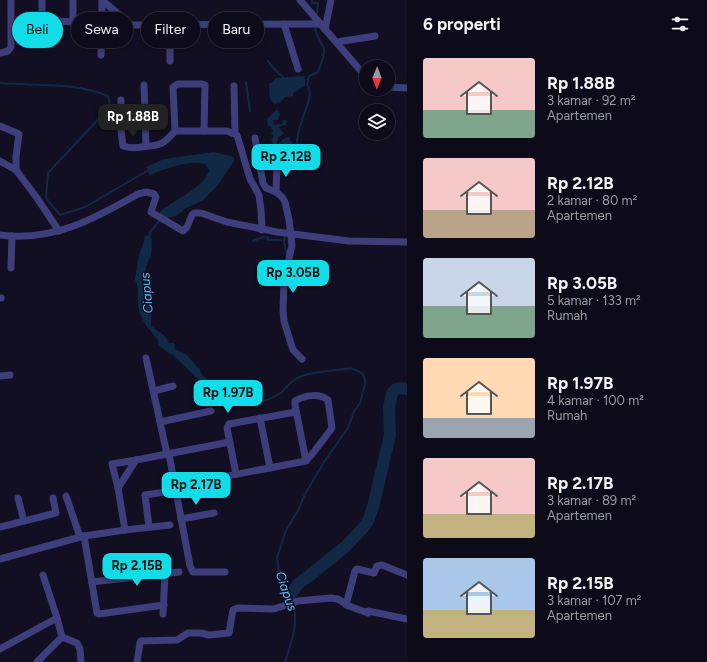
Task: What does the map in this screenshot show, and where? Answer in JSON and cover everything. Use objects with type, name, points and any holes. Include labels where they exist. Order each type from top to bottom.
[{"type":"street","points":[[0,52],[8,52],[11,46],[11,0]]},
{"type":"street","points":[[42,0],[42,16],[44,20],[73,22],[73,0]]},
{"type":"street","points":[[102,0],[131,25],[141,25]]},
{"type":"street","points":[[101,55],[102,0]]},
{"type":"street","points":[[300,0],[359,69]]},
{"type":"street","points":[[323,26],[331,0]]},
{"type":"street","points":[[200,25],[284,24],[323,26]]},
{"type":"street","points":[[284,24],[298,69]]},
{"type":"street","points":[[337,42],[375,36]]},
{"type":"street","points":[[170,48],[170,61]]},
{"type":"street","points":[[121,100],[122,145],[125,147],[158,145],[168,139],[175,131],[173,87],[178,84],[199,83],[205,85],[204,131]]},
{"type":"street","points":[[144,85],[146,146]]},
{"type":"street","points":[[234,86],[236,121],[235,134],[240,143],[250,179],[259,195],[262,230]]},
{"type":"street","points":[[395,87],[407,88]]},
{"type":"street","points":[[0,126],[19,134],[16,170]]},
{"type":"street","points":[[175,131],[227,131],[235,134]]},
{"type":"street","points":[[255,138],[262,184],[266,188],[280,194],[284,202],[290,234],[291,251],[284,282],[283,313],[292,347],[302,359]]},
{"type":"street","points":[[0,161],[16,170],[59,231]]},
{"type":"street","points":[[276,192],[277,164]]},
{"type":"street","points":[[0,235],[12,236],[59,231],[82,224],[138,194],[146,192],[156,195],[151,211],[184,231],[192,215],[199,212],[226,222],[262,230],[349,241],[407,242]]},
{"type":"street","points":[[11,268],[12,236]]},
{"type":"street","points":[[146,358],[175,486],[190,566],[193,572],[225,572]]},
{"type":"street","points":[[0,376],[10,375]]},
{"type":"street","points":[[154,390],[173,386]]},
{"type":"street","points":[[175,486],[306,460],[332,428],[328,400],[313,395],[301,397],[295,401],[306,460]]},
{"type":"street","points":[[160,422],[211,411]]},
{"type":"street","points":[[236,474],[227,428],[229,424],[296,412]]},
{"type":"street","points":[[260,418],[270,468]]},
{"type":"street","points":[[126,530],[112,464],[230,442]]},
{"type":"street","points":[[118,488],[136,460]]},
{"type":"street","points":[[149,527],[145,495],[166,492]]},
{"type":"street","points":[[66,496],[82,536],[97,613],[99,614],[164,605]]},
{"type":"street","points":[[18,498],[24,521]]},
{"type":"street","points":[[0,527],[56,512],[52,498]]},
{"type":"street","points":[[181,519],[214,513]]},
{"type":"street","points":[[0,558],[82,536],[170,525]]},
{"type":"street","points":[[346,604],[355,571],[358,569],[374,573],[378,566],[382,565],[407,575]]},
{"type":"street","points":[[92,582],[179,572]]},
{"type":"street","points":[[164,614],[165,574]]},
{"type":"street","points":[[43,575],[62,637]]},
{"type":"street","points":[[137,662],[139,644],[141,641],[177,640],[188,633],[228,634],[231,631],[232,610],[246,608],[274,609],[298,601],[331,598],[368,613],[368,611],[407,619]]},
{"type":"street","points":[[0,649],[57,618]]},
{"type":"street","points":[[37,662],[62,637]]},
{"type":"street","points":[[62,637],[77,643],[80,649],[81,662]]},
{"type":"water","points":[[305,76],[305,86],[293,93],[293,96],[285,97],[280,102],[275,104],[272,102],[269,95],[269,84],[274,81],[275,78]]},
{"type":"water","points":[[278,106],[277,110],[280,114],[278,120],[273,120],[274,125],[280,125],[284,120],[288,121],[286,126],[284,125],[278,127],[284,133],[278,138],[277,143],[279,144],[283,139],[290,136],[290,140],[292,142],[291,149],[283,149],[283,142],[280,145],[282,148],[280,149],[275,146],[271,146],[273,143],[271,140],[274,137],[271,133],[273,131],[271,127],[268,126],[267,119]]},
{"type":"water","points":[[214,152],[233,157],[234,161],[217,186],[202,201],[186,208],[176,216],[168,218],[162,224],[156,217],[161,211],[198,186],[207,176],[209,170],[205,164],[192,163],[170,167],[150,175],[146,167],[164,159]]},
{"type":"water","points":[[145,235],[151,237],[152,241],[151,254],[145,270],[146,276],[148,277],[150,275],[152,279],[151,326],[165,336],[169,343],[174,343],[175,349],[187,355],[200,370],[202,375],[227,394],[223,398],[204,385],[172,354],[160,347],[158,340],[143,320],[138,305],[138,289],[135,280],[139,255]]},
{"type":"waterway","points":[[312,0],[312,3],[318,3],[317,13]]},
{"type":"waterway","points":[[295,151],[300,125],[310,97],[307,84],[309,76],[318,72],[324,55],[324,49],[315,27]]},
{"type":"waterway","points":[[268,61],[284,78]]},
{"type":"waterway","points":[[246,82],[250,111]]},
{"type":"waterway","name":"Ciapus","points":[[0,83],[55,85],[82,88],[108,96],[110,104],[107,110],[48,173],[46,198],[60,215],[85,207],[149,170]]},
{"type":"waterway","name":"Ciapus","points":[[149,238],[150,232],[160,220]]},
{"type":"waterway","points":[[285,235],[284,242],[287,255]]},
{"type":"waterway","points":[[253,241],[263,237],[268,238],[268,240],[281,240]]},
{"type":"waterway","points":[[281,282],[283,273]]},
{"type":"waterway","name":"Ciapus","points":[[223,395],[231,400],[245,403],[267,400],[277,396],[290,383],[302,376],[311,373],[349,368],[362,373],[365,378],[360,403],[354,411],[348,428],[324,462],[286,530],[277,558],[279,572],[291,601]]},
{"type":"waterway","points":[[289,596],[299,583],[346,546],[368,521],[373,507],[390,435],[389,408],[392,393],[396,389],[407,389]]},
{"type":"waterway","name":"Ciapus","points":[[285,662],[295,626],[295,612],[293,605]]}]
